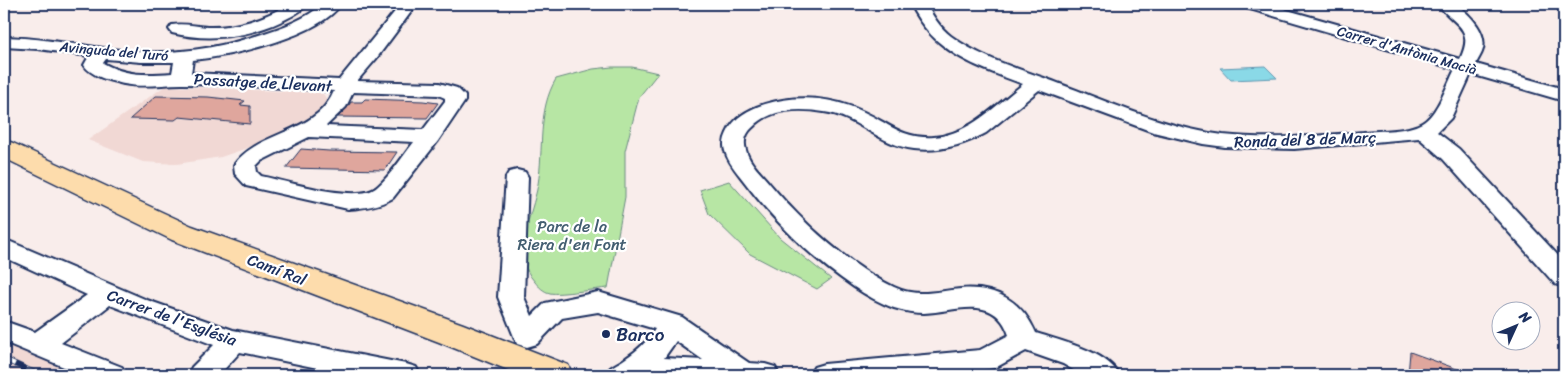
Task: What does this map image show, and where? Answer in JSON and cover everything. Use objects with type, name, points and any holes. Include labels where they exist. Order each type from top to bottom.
[{"type":"main road","name":"Camí Ral","points":[[4,148],[182,233],[451,333],[556,375]]},
{"type":"street","points":[[178,29],[217,32],[248,26],[288,12],[298,4]]},
{"type":"street","name":"Avinguda del Turó","points":[[4,42],[140,57],[184,56],[225,50],[272,37],[302,24],[333,4]]},
{"type":"street","points":[[345,86],[409,4]]},
{"type":"street","name":"Ronda del 8 de Març","points":[[918,4],[928,22],[946,40],[972,55],[1037,82],[1162,128],[1220,140],[1261,143],[1423,132]]},
{"type":"street","name":"Carrer d'Antònia Macià","points":[[1249,4],[1564,95]]},
{"type":"street","points":[[1446,4],[1460,15],[1473,32],[1475,40],[1474,49],[1464,66],[1441,118],[1435,126],[1423,132],[1451,154],[1564,278]]},
{"type":"street","name":"Passatge de Llevant","points":[[101,52],[93,65],[107,74],[129,80],[181,78],[439,89],[450,92],[456,101],[430,136],[385,193],[364,201],[333,199],[254,181],[246,174],[245,165],[253,156],[306,131],[330,113],[339,103],[345,86]]},
{"type":"street","name":"Passatge de Llevant","points":[[181,78],[184,56]]},
{"type":"street","points":[[1024,340],[1014,314],[993,302],[971,296],[924,304],[908,303],[881,292],[867,283],[834,258],[781,211],[742,164],[734,144],[740,127],[755,115],[776,107],[804,103],[819,104],[845,110],[901,140],[944,143],[979,129],[1037,82]]},
{"type":"street","name":"Passatge de Llevant","points":[[306,131],[430,136]]},
{"type":"street","points":[[517,177],[511,297],[527,337],[554,310],[598,302],[672,324],[754,375]]},
{"type":"street","name":"Carrer de l'Església","points":[[4,247],[138,307],[234,341],[406,375]]},
{"type":"street","points":[[38,345],[107,294]]},
{"type":"street","points":[[627,371],[658,347],[672,324]]},
{"type":"street","points":[[4,331],[112,375]]},
{"type":"street","points":[[824,375],[948,365],[989,367],[1024,340]]},
{"type":"street","points":[[1024,340],[1073,356],[1104,375]]},
{"type":"street","points":[[202,375],[234,341]]},
{"type":"street","points":[[627,371],[754,375]]},
{"type":"shaded area","points":[[165,86],[318,93],[323,94],[326,98],[326,103],[313,117],[281,136],[221,157],[177,164],[143,162],[88,140]]},
{"type":"shaded area","points":[[4,342],[80,375],[4,375]]},
{"type":"green space","name":"Parc de la Riera d'en Font","points":[[632,67],[658,73],[639,97],[625,151],[625,197],[608,288],[561,293],[548,292],[538,285],[527,271],[523,247],[538,184],[546,104],[556,79],[593,69]]},
{"type":"green space","points":[[729,181],[780,238],[831,279],[817,289],[750,254],[709,214],[700,190]]},
{"type":"water","points":[[1265,66],[1277,78],[1231,80],[1220,68]]},
{"type":"building","points":[[156,96],[208,97],[245,101],[240,105],[250,106],[250,124],[179,117],[175,120],[130,119]]},
{"type":"building","points":[[365,99],[438,103],[427,118],[338,117],[351,102],[362,102]]},
{"type":"building","points":[[301,149],[397,152],[385,170],[286,168]]},
{"type":"building","points":[[1410,352],[1468,373],[1468,375],[1408,375]]},
{"type":"tunnel","points":[[505,375],[523,344]]},
{"type":"railway","points":[[4,359],[39,375]]},
{"type":"railway","points":[[4,373],[8,375]]},
{"type":"place","name":"Barco","points":[[606,334]]}]
